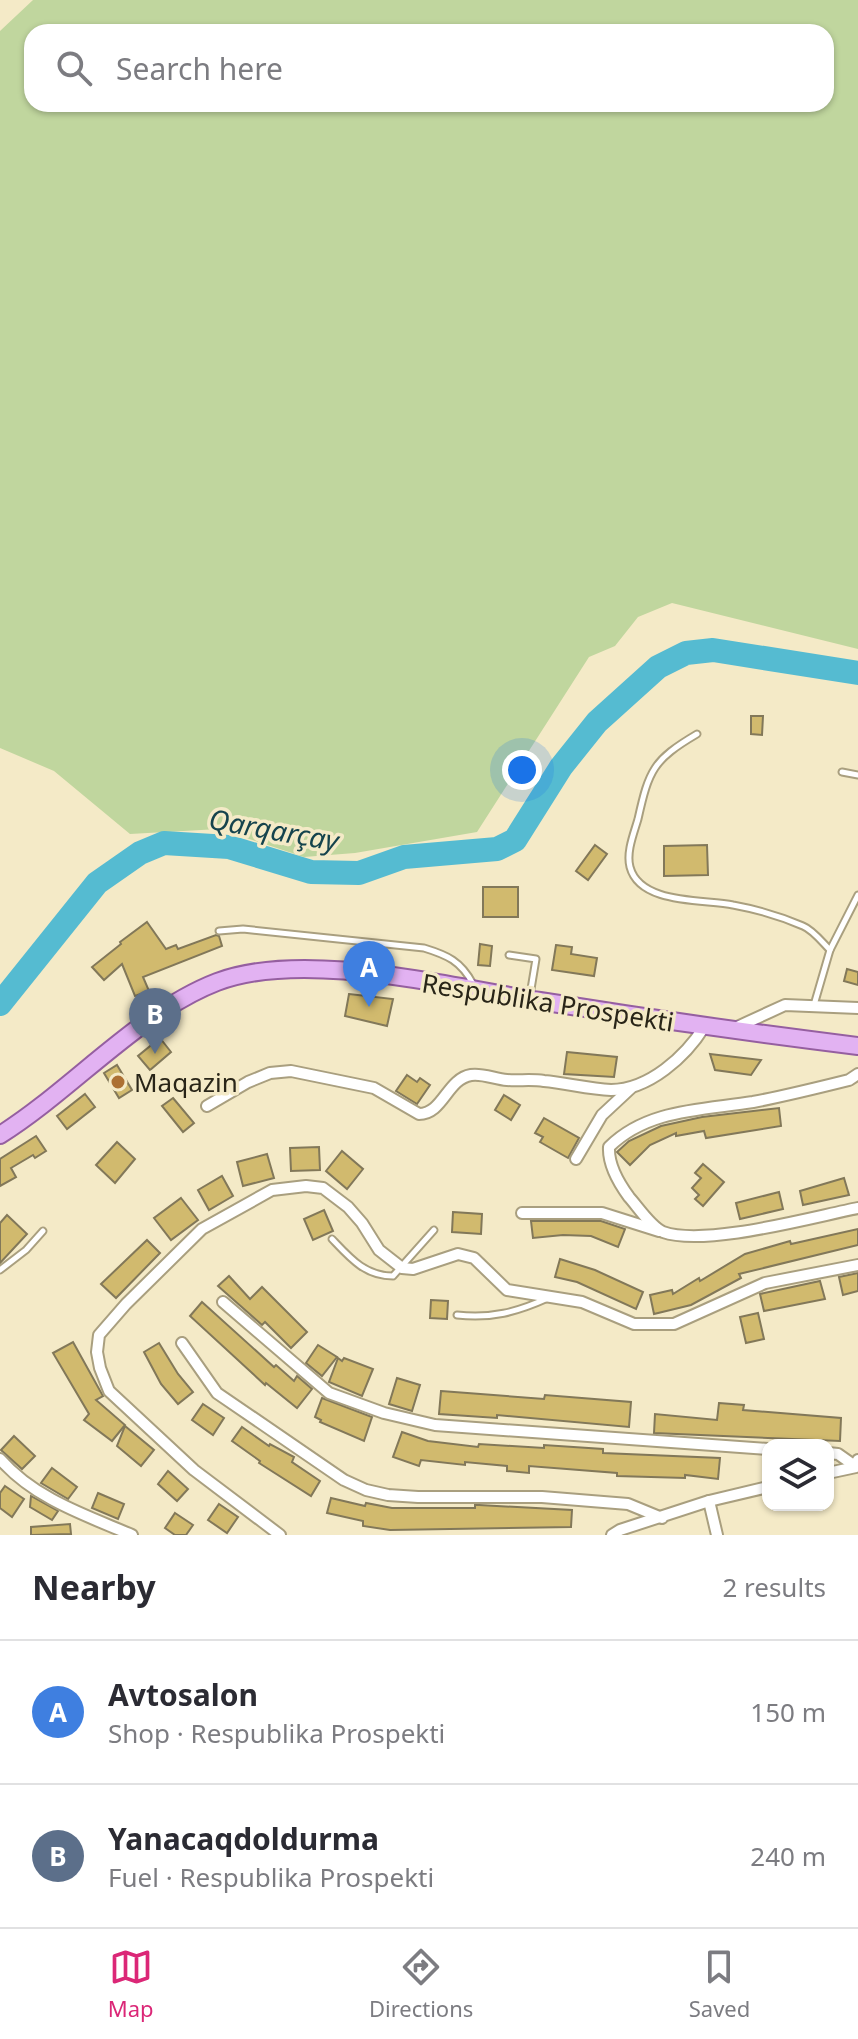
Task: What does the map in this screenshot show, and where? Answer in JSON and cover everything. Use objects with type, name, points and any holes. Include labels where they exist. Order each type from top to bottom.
[{"type":"main road","name":"Respublika Prospekti","points":[[0,1135],[26,1119],[165,1009],[214,983],[245,973],[316,969],[385,976],[730,1031],[858,1046]]},
{"type":"street","points":[[730,1031],[785,1005],[858,1008]]},
{"type":"street","points":[[576,1159],[602,1115],[635,1084],[680,1058],[704,1027]]},
{"type":"street","points":[[207,1106],[248,1082],[270,1073],[291,1071],[374,1088],[419,1114],[432,1111],[460,1078],[473,1074],[495,1079],[541,1080],[612,1090],[635,1084]]},
{"type":"street","points":[[661,1231],[625,1192],[615,1174],[608,1158],[609,1147],[618,1138],[663,1115],[781,1096],[849,1080],[858,1074]]},
{"type":"street","points":[[280,1535],[194,1470],[109,1391],[97,1352],[99,1335],[202,1229],[272,1190],[306,1186],[323,1188],[348,1207],[379,1250],[402,1268],[413,1269],[458,1254],[474,1258],[507,1290],[582,1302],[634,1324],[674,1324],[765,1283],[858,1265]]},
{"type":"street","points":[[522,1213],[602,1213],[661,1231],[724,1235],[858,1208]]},
{"type":"street","points":[[223,1302],[329,1393],[384,1413],[435,1425],[762,1449]]},
{"type":"street","points":[[182,1343],[217,1393],[344,1480],[366,1490],[418,1497],[542,1497],[628,1504],[662,1518]]},
{"type":"street","points":[[834,1454],[857,1465]]},
{"type":"street","points":[[0,1459],[12,1473],[55,1503],[132,1535]]},
{"type":"street","points":[[834,1471],[857,1465]]},
{"type":"street","points":[[612,1535],[709,1501],[762,1488]]},
{"type":"street","points":[[709,1501],[717,1535]]},
{"type":"lane","points":[[697,734],[669,750],[650,776],[630,853],[630,867],[638,882],[680,901],[729,904],[806,927],[830,950]]},
{"type":"lane","points":[[842,772],[858,775]]},
{"type":"lane","points":[[814,1006],[830,950],[858,895]]},
{"type":"lane","points":[[219,931],[243,929],[424,948],[448,956],[465,968],[477,992]]},
{"type":"lane","points":[[509,955],[536,959],[529,1000]]},
{"type":"lane","points":[[332,1239],[362,1268],[373,1274],[393,1276],[434,1230]]},
{"type":"lane","points":[[0,1270],[26,1250],[43,1231]]},
{"type":"lane","points":[[457,1315],[505,1315],[553,1296]]},
{"type":"green space","points":[[33,0],[858,0],[858,649],[672,603],[638,617],[615,646],[589,657],[477,832],[355,853],[304,857],[219,829],[130,834],[54,771],[0,748],[0,31]]},
{"type":"building","points":[[751,716],[763,716],[762,735],[751,734]]},
{"type":"building","points":[[595,845],[607,854],[588,880],[576,871]]},
{"type":"building","points":[[707,845],[708,875],[664,876],[664,846]]},
{"type":"building","points":[[483,887],[518,887],[518,917],[483,917]]},
{"type":"building","points":[[147,922],[166,949],[176,945],[178,949],[216,935],[222,946],[143,977],[149,991],[135,996],[122,964],[104,980],[92,967]]},
{"type":"building","points":[[480,944],[492,946],[490,966],[478,965]]},
{"type":"building","points":[[556,945],[572,947],[571,954],[597,958],[594,976],[552,970]]},
{"type":"building","points":[[847,969],[858,972],[858,985],[844,981]]},
{"type":"building","points":[[349,994],[393,999],[387,1026],[345,1016]]},
{"type":"building","points":[[160,1038],[171,1052],[150,1070],[138,1056]]},
{"type":"building","points":[[567,1052],[617,1057],[614,1077],[564,1074]]},
{"type":"building","points":[[710,1054],[761,1060],[751,1075],[715,1070]]},
{"type":"building","name":"Maqazin","points":[[117,1065],[132,1090],[119,1098],[104,1073]]},
{"type":"building","points":[[407,1075],[417,1082],[420,1078],[430,1085],[417,1104],[396,1091]]},
{"type":"building","points":[[85,1094],[95,1107],[67,1129],[57,1116]]},
{"type":"building","points":[[504,1095],[520,1105],[511,1120],[495,1110]]},
{"type":"building","points":[[173,1098],[194,1123],[183,1132],[162,1106]]},
{"type":"building","points":[[779,1108],[781,1126],[706,1138],[704,1131],[676,1136],[676,1133],[650,1145],[630,1165],[617,1152],[629,1141],[661,1126],[702,1117]]},
{"type":"building","points":[[544,1118],[579,1138],[568,1158],[540,1142],[543,1137],[535,1133]]},
{"type":"building","points":[[36,1136],[46,1151],[11,1168],[16,1177],[0,1186],[0,1159]]},
{"type":"building","points":[[117,1142],[135,1159],[115,1183],[96,1165]]},
{"type":"building","points":[[319,1147],[320,1170],[291,1171],[290,1148]]},
{"type":"building","points":[[342,1151],[363,1169],[347,1189],[326,1171]]},
{"type":"building","points":[[267,1154],[274,1178],[243,1186],[237,1162]]},
{"type":"building","points":[[703,1164],[724,1182],[703,1206],[695,1199],[699,1195],[692,1188],[701,1178],[695,1173]]},
{"type":"building","points":[[222,1176],[233,1196],[209,1210],[198,1190]]},
{"type":"building","points":[[844,1178],[849,1195],[803,1205],[800,1191]]},
{"type":"building","points":[[779,1192],[783,1209],[740,1219],[736,1203]]},
{"type":"building","points":[[181,1198],[198,1220],[171,1240],[154,1218]]},
{"type":"building","points":[[324,1210],[333,1231],[313,1240],[304,1219]]},
{"type":"building","points":[[453,1212],[482,1214],[481,1234],[452,1232]]},
{"type":"building","points":[[7,1215],[27,1234],[0,1263],[0,1223]]},
{"type":"building","points":[[531,1221],[601,1221],[625,1229],[618,1247],[591,1236],[533,1238]]},
{"type":"building","points":[[858,1229],[858,1245],[739,1274],[741,1278],[691,1305],[654,1314],[650,1295],[672,1290],[673,1294],[745,1254],[790,1241],[791,1244]]},
{"type":"building","points":[[147,1240],[160,1253],[116,1298],[101,1284]]},
{"type":"building","points":[[560,1259],[595,1270],[643,1292],[636,1309],[577,1282],[555,1277]]},
{"type":"building","points":[[858,1273],[858,1291],[843,1295],[839,1277]]},
{"type":"building","points":[[229,1276],[250,1299],[262,1287],[307,1332],[291,1348],[265,1322],[262,1325],[218,1286]]},
{"type":"building","points":[[820,1281],[825,1299],[764,1311],[760,1294]]},
{"type":"building","points":[[431,1300],[448,1301],[447,1319],[430,1318]]},
{"type":"building","points":[[202,1302],[274,1367],[276,1365],[294,1381],[297,1376],[312,1389],[297,1408],[265,1385],[190,1316]]},
{"type":"building","points":[[758,1313],[764,1339],[746,1343],[740,1317]]},
{"type":"building","points":[[73,1342],[103,1396],[96,1400],[125,1425],[112,1441],[84,1420],[89,1414],[53,1353]]},
{"type":"building","points":[[159,1343],[193,1392],[178,1404],[161,1384],[144,1352]]},
{"type":"building","points":[[318,1345],[337,1357],[322,1376],[306,1363]]},
{"type":"building","points":[[338,1358],[373,1369],[362,1396],[329,1382]]},
{"type":"building","points":[[397,1378],[420,1385],[412,1411],[389,1404]]},
{"type":"building","points":[[441,1391],[631,1402],[629,1427],[497,1415],[497,1418],[439,1414]]},
{"type":"building","points":[[322,1398],[372,1417],[364,1441],[315,1417]]},
{"type":"building","points":[[719,1403],[744,1405],[743,1410],[841,1418],[840,1441],[654,1433],[655,1414],[717,1420]]},
{"type":"building","points":[[203,1404],[224,1418],[213,1435],[192,1420]]},
{"type":"building","points":[[125,1426],[154,1450],[141,1466],[117,1446]]},
{"type":"building","points":[[242,1427],[269,1446],[294,1457],[292,1462],[320,1481],[311,1496],[259,1463],[232,1441]]},
{"type":"building","points":[[402,1432],[428,1441],[478,1447],[479,1444],[544,1448],[544,1445],[603,1449],[603,1453],[720,1458],[718,1479],[685,1475],[685,1478],[617,1476],[617,1473],[529,1466],[529,1473],[507,1471],[507,1466],[421,1460],[419,1466],[393,1457]]},
{"type":"building","points":[[14,1436],[35,1456],[22,1469],[1,1450]]},
{"type":"building","points":[[52,1468],[77,1487],[68,1499],[41,1483]]},
{"type":"building","points":[[168,1471],[188,1489],[177,1501],[158,1484]]},
{"type":"building","points":[[5,1486],[24,1499],[12,1517],[0,1508],[0,1493]]},
{"type":"building","points":[[98,1493],[124,1504],[118,1519],[92,1508]]},
{"type":"building","points":[[31,1496],[58,1511],[52,1520],[30,1507]]},
{"type":"building","points":[[331,1498],[392,1508],[475,1508],[479,1505],[572,1510],[571,1527],[390,1530],[363,1526],[363,1521],[327,1513]]},
{"type":"building","points":[[219,1504],[238,1517],[227,1533],[208,1520]]},
{"type":"building","points":[[175,1513],[193,1525],[186,1535],[175,1535],[165,1528]]},
{"type":"building","points":[[70,1524],[71,1534],[31,1535],[31,1527]]},
{"type":"waterway","name":"Qarqarçay","points":[[0,1004],[97,883],[140,853],[164,843],[229,847],[311,872],[359,873],[404,857],[497,849],[515,840],[561,767],[597,722],[658,667],[686,653],[713,650],[858,673]]},
{"type":"place","name":"Avtosalon","points":[[369,1007]]},
{"type":"place","name":"Yanacaqdoldurma","points":[[155,1054]]},
{"type":"place","name":"Maqazin","points":[[118,1082]]}]
